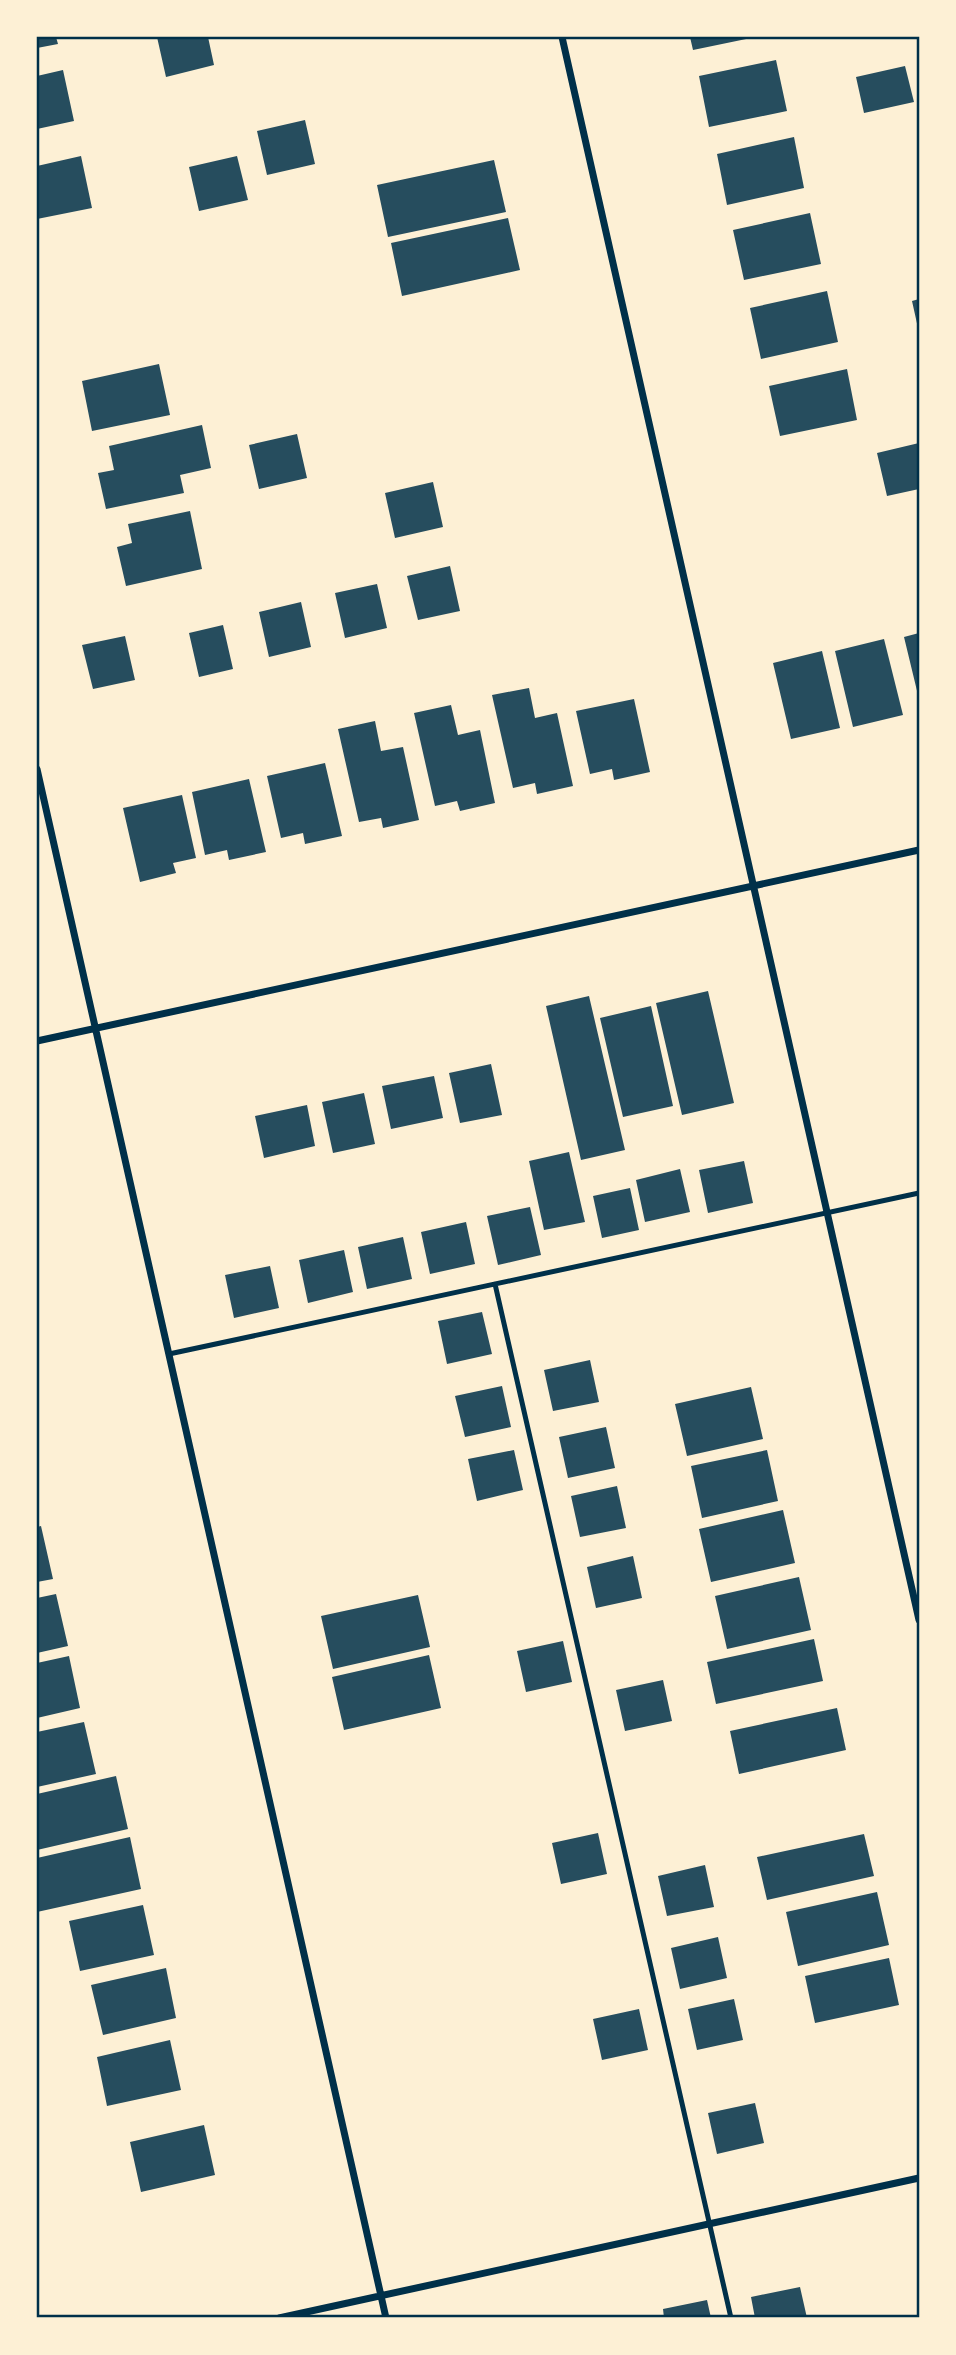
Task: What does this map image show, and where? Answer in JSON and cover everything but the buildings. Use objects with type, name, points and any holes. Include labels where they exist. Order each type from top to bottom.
[{"type":"street","points":[[562,37],[919,1620]]},
{"type":"street","points":[[37,769],[386,2318]]},
{"type":"street","points":[[37,1041],[919,850]]},
{"type":"street","points":[[279,2318],[919,2178]]},
{"type":"lane","points":[[169,1354],[919,1193]]},
{"type":"lane","points":[[495,1284],[731,2318]]}]
